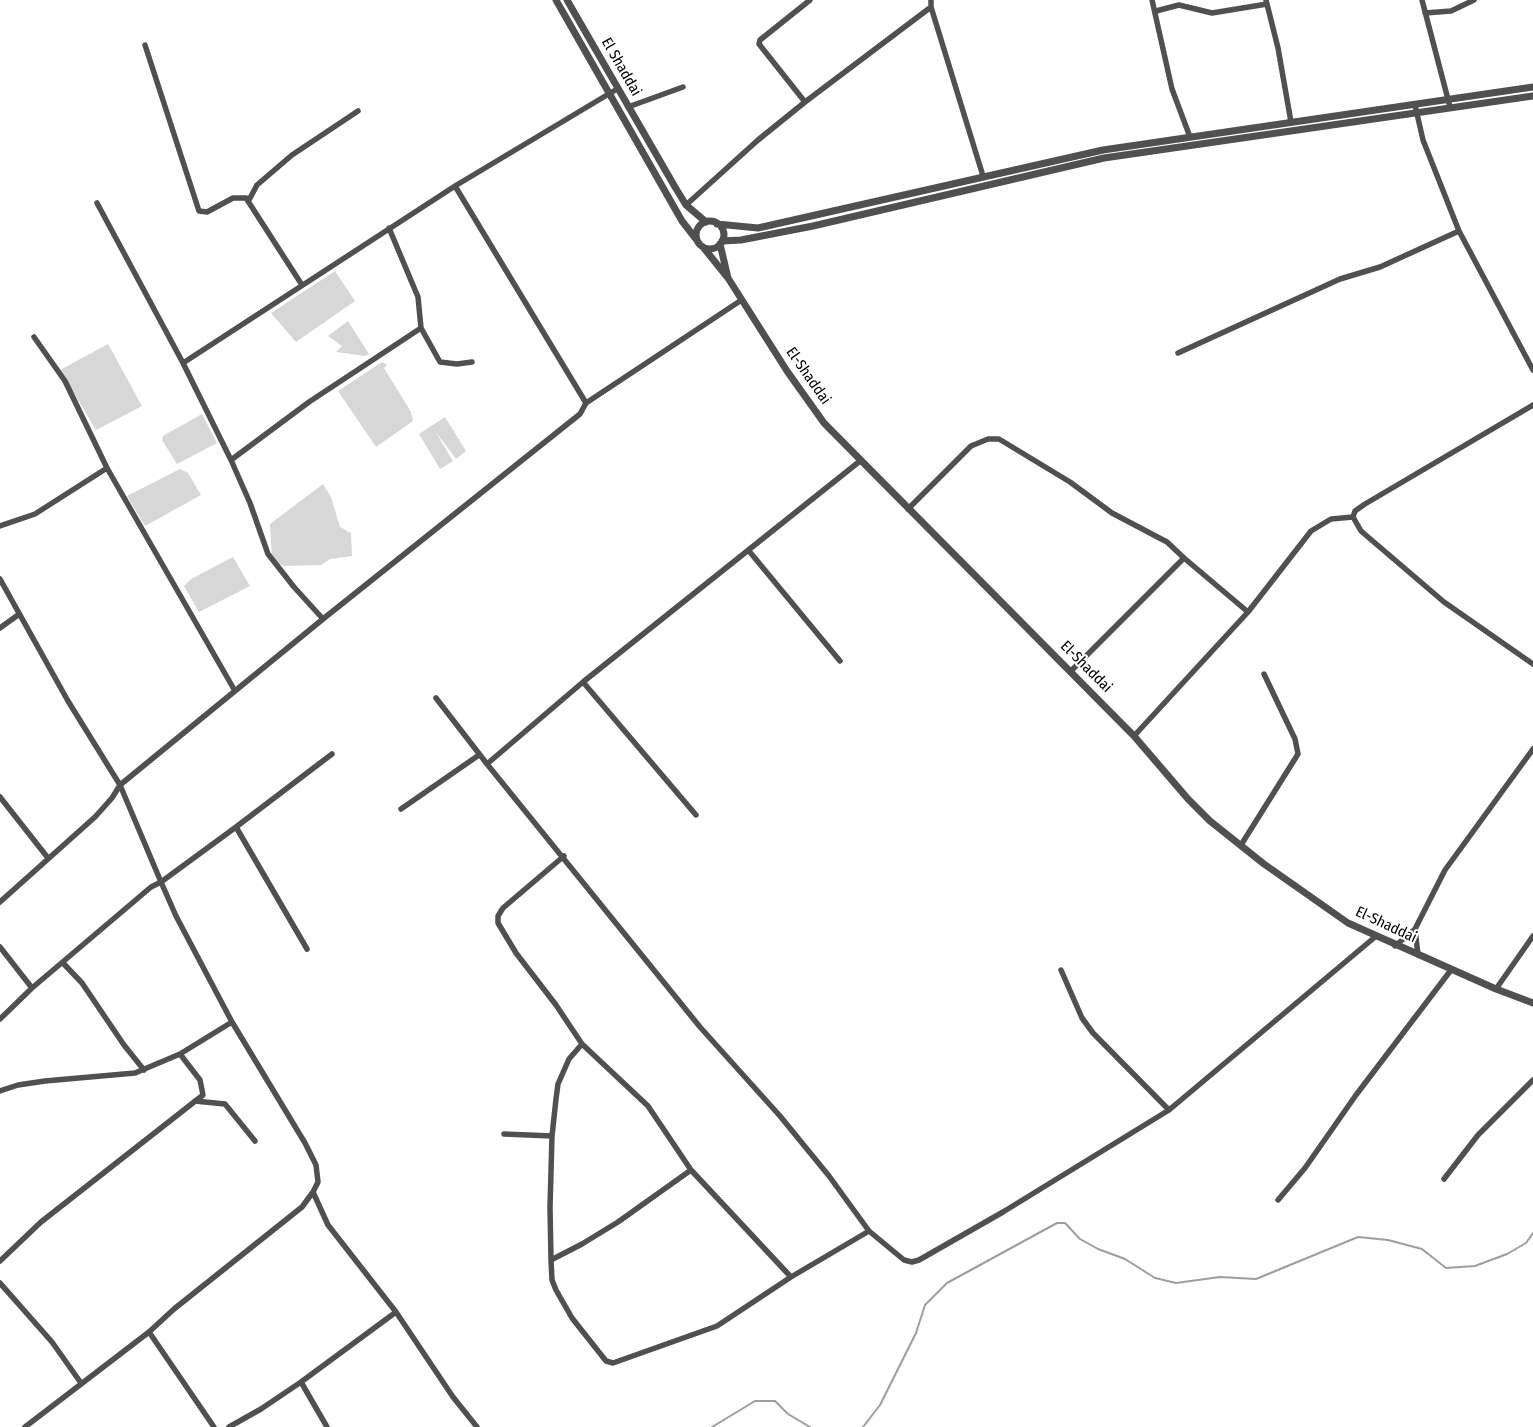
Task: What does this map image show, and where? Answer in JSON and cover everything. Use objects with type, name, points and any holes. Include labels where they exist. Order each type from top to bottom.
[{"type":"street","points":[[556,0],[682,221],[703,247],[712,248],[721,243],[795,230],[1103,154],[1417,113],[1450,104],[1533,87]]},
{"type":"street","name":"El Shaddai","points":[[567,0],[686,205],[706,222]]},
{"type":"street","points":[[930,0],[983,176]]},
{"type":"street","points":[[1152,0],[1172,89],[1190,137]]},
{"type":"street","points":[[1422,0],[1450,104]]},
{"type":"street","points":[[1425,13],[1451,11],[1474,0]]},
{"type":"street","points":[[805,102],[759,44],[760,40],[808,1]]},
{"type":"street","points":[[1156,11],[1179,5],[1212,13],[1267,2],[1278,48],[1291,122]]},
{"type":"street","points":[[686,205],[758,140],[805,102],[931,8]]},
{"type":"street","points":[[144,44],[200,211],[207,212],[233,198],[241,197],[249,200],[302,285]]},
{"type":"street","points":[[628,107],[683,86]]},
{"type":"street","points":[[183,363],[455,186],[618,89]]},
{"type":"street","points":[[696,239],[697,230],[706,222],[758,228],[883,201],[983,176],[1190,137],[1415,105],[1450,104],[1533,96]]},
{"type":"street","points":[[1415,105],[1424,140],[1459,231],[1533,370]]},
{"type":"street","points":[[249,200],[258,185],[292,154],[358,111]]},
{"type":"street","points":[[455,186],[586,403]]},
{"type":"street","points":[[883,201],[885,209]]},
{"type":"street","points":[[97,202],[183,363],[231,460],[250,503],[268,554],[323,619]]},
{"type":"street","points":[[718,224],[722,230],[721,243],[728,278]]},
{"type":"street","points":[[389,228],[413,281],[421,313],[421,328],[440,362],[457,364],[472,362]]},
{"type":"street","points":[[1178,353],[1340,280],[1373,270],[1459,231]]},
{"type":"street","name":"El-Shaddai","points":[[703,247],[728,278],[740,301],[824,423],[1134,736],[1188,799],[1240,846],[1326,909],[1375,937],[1395,946],[1496,989],[1533,1002]]},
{"type":"street","points":[[0,902],[96,817],[120,785],[323,619],[580,414],[586,403],[740,301]]},
{"type":"street","points":[[231,460],[309,402],[421,328]]},
{"type":"street","points":[[34,337],[65,381],[107,468],[235,691]]},
{"type":"street","points":[[1533,405],[1365,504],[1355,511],[1353,517],[1361,531],[1444,602],[1533,664]]},
{"type":"street","points":[[908,509],[971,446],[988,439],[999,439],[1070,482],[1112,513],[1168,542],[1184,558],[1248,612]]},
{"type":"street","points":[[487,764],[583,682],[860,461]]},
{"type":"street","points":[[0,526],[35,514],[107,468]]},
{"type":"street","points":[[1134,736],[1248,612],[1310,531],[1331,519],[1353,517]]},
{"type":"street","points":[[749,551],[840,661]]},
{"type":"street","points":[[1071,671],[1184,558]]},
{"type":"street","points":[[0,580],[18,614],[120,785],[176,916],[232,1022],[277,1094],[316,1165],[318,1182],[302,1207],[149,1332],[25,1427]]},
{"type":"street","points":[[0,628],[18,614]]},
{"type":"street","points":[[1240,846],[1298,754],[1295,738],[1264,674]]},
{"type":"street","points":[[583,682],[696,815]]},
{"type":"street","points":[[436,698],[479,755],[564,856],[700,1027],[780,1116],[829,1176],[869,1231],[904,1260],[919,1260],[1003,1212],[1169,1110],[1375,937]]},
{"type":"street","points":[[1395,946],[1415,929],[1445,870],[1533,749]]},
{"type":"street","points":[[0,1019],[32,988],[151,887],[161,882],[236,827],[332,754]]},
{"type":"street","points":[[401,809],[479,755]]},
{"type":"street","points":[[0,798],[48,858]]},
{"type":"street","points":[[236,827],[307,949]]},
{"type":"street","points":[[564,856],[503,908],[498,916],[498,923],[516,953],[560,1010],[582,1044],[648,1106],[691,1170],[791,1277]]},
{"type":"street","points":[[1415,929],[1418,955]]},
{"type":"street","points":[[1496,989],[1533,936]]},
{"type":"street","points":[[0,947],[32,988]]},
{"type":"street","points":[[63,962],[82,983],[124,1045],[144,1070]]},
{"type":"street","points":[[1061,970],[1082,1018],[1093,1033],[1169,1110]]},
{"type":"street","points":[[1278,1200],[1305,1168],[1356,1095],[1451,970]]},
{"type":"street","points":[[0,1091],[18,1084],[126,1075],[144,1070],[180,1054],[232,1022]]},
{"type":"street","points":[[582,1044],[569,1059],[558,1084],[552,1136],[550,1207],[552,1280],[568,1311],[609,1363],[717,1326],[791,1277],[869,1231]]},
{"type":"street","points":[[0,1261],[41,1222],[203,1095],[200,1080],[180,1054]]},
{"type":"street","points":[[1444,1179],[1478,1135],[1533,1081]]},
{"type":"street","points":[[196,1101],[225,1104],[255,1141]]},
{"type":"street","points":[[504,1134],[552,1136]]},
{"type":"street","points":[[551,1260],[582,1244],[610,1226],[691,1170]]},
{"type":"street","points":[[313,1192],[328,1225],[361,1264],[477,1427]]},
{"type":"street","points":[[0,1283],[57,1349],[81,1383]]},
{"type":"street","points":[[229,1427],[261,1409],[301,1382],[396,1312]]},
{"type":"street","points":[[149,1332],[214,1427]]},
{"type":"street","points":[[301,1382],[327,1427]]},
{"type":"shaded area","points":[[335,271],[355,301],[296,342],[271,313]]},
{"type":"shaded area","points":[[348,321],[369,354],[365,356],[336,352],[342,346],[328,336]]},
{"type":"shaded area","points":[[108,344],[142,406],[96,430],[60,370]]},
{"type":"shaded area","points":[[382,362],[387,365],[384,368],[411,412],[413,421],[376,447],[338,391]]},
{"type":"shaded area","points":[[202,414],[217,443],[177,464],[162,440],[163,436]]},
{"type":"shaded area","points":[[445,417],[466,451],[456,459],[435,431],[453,461],[440,469],[419,434]]},
{"type":"shaded area","points":[[180,469],[188,473],[201,495],[145,526],[127,496]]},
{"type":"shaded area","points":[[323,484],[331,497],[340,527],[351,533],[352,556],[330,559],[321,565],[284,566],[272,560],[270,524]]},
{"type":"shaded area","points":[[233,557],[250,586],[199,612],[184,586],[191,579]]},
{"type":"waterway","points":[[863,1427],[880,1405],[916,1333],[925,1305],[947,1283],[1057,1223],[1065,1223],[1080,1239],[1098,1249],[1125,1259],[1155,1278],[1176,1283],[1220,1277],[1256,1279],[1358,1237],[1388,1240],[1422,1249],[1446,1268],[1475,1266],[1507,1254],[1526,1243],[1533,1233]]},
{"type":"waterway","points":[[712,1427],[755,1401],[775,1401],[788,1414],[810,1427]]}]
